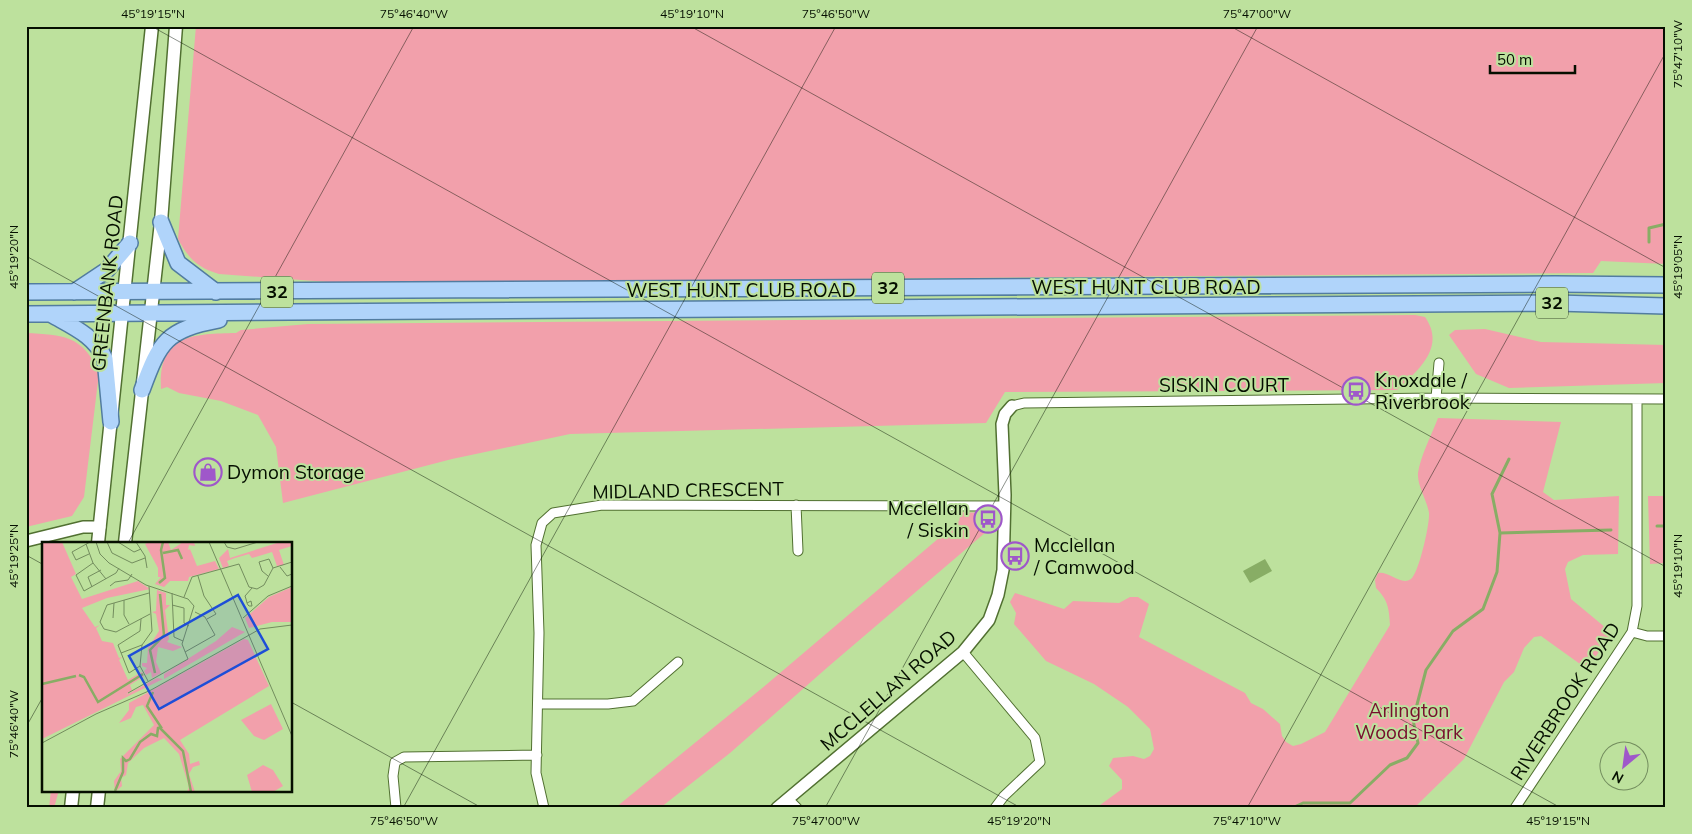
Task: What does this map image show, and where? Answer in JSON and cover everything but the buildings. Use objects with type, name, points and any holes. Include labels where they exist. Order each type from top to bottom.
[{"type":"main road","name":"GREENBANK ROAD","points":[[98,542],[152,26]]},
{"type":"main road","points":[[125,542],[161,222],[176,26]]},
{"type":"main road","points":[[161,222],[178,263],[216,292]]},
{"type":"main road","points":[[74,292],[107,270],[130,244]]},
{"type":"main road","name":"WEST HUNT CLUB ROAD","points":[[26,292],[1666,285]]},
{"type":"main road","name":"WEST HUNT CLUB ROAD","points":[[26,314],[1556,303],[1666,306]]},
{"type":"main road","points":[[142,390],[153,361],[168,338],[178,331],[189,326],[262,313]]},
{"type":"main road","points":[[51,314],[88,336],[102,351],[105,359],[112,422]]},
{"type":"main road","points":[[71,808],[73,792]]},
{"type":"main road","points":[[97,808],[99,792]]},
{"type":"street","points":[[1436,398],[1439,363]]},
{"type":"street","name":"SISKIN COURT","points":[[1012,406],[1024,403],[1436,398],[1666,399]]},
{"type":"street","name":"RIVERBROOK ROAD","points":[[1515,808],[1632,632],[1637,606],[1637,399]]},
{"type":"street","name":"MCCLELLAN ROAD","points":[[777,808],[963,652],[989,620],[998,595],[1003,570],[1002,424],[1012,406]]},
{"type":"street","name":"MIDLAND CRESCENT","points":[[544,808],[536,773],[538,704],[536,545],[542,523],[552,513],[602,504],[1004,506]]},
{"type":"street","points":[[796,505],[798,551]]},
{"type":"street","points":[[26,541],[84,527],[100,527]]},
{"type":"street","points":[[1632,632],[1647,636],[1666,636]]},
{"type":"street","points":[[963,652],[1035,738],[1040,762],[1004,796],[995,808]]},
{"type":"street","points":[[538,704],[608,704],[633,701],[678,662]]},
{"type":"street","points":[[396,808],[393,776],[395,762],[404,757],[537,755]]},
{"type":"street","points":[[788,799],[796,808]]},
{"type":"green space","points":[[196,26],[1666,26],[1666,264],[1601,261],[1593,273],[342,283],[219,274],[205,269],[194,261],[178,239]]},
{"type":"green space","points":[[1415,315],[1425,317],[1431,328],[1433,338],[1431,348],[1421,366],[1397,390],[1005,392],[986,423],[570,434],[452,459],[283,503],[276,447],[258,415],[221,401],[179,393],[167,387],[161,389],[165,357],[172,347],[181,341],[206,334],[236,333],[241,330],[308,324]]},
{"type":"green space","points":[[1485,329],[1541,342],[1666,345],[1666,383],[1509,388],[1476,374],[1449,335],[1455,330]]},
{"type":"green space","points":[[26,333],[61,337],[79,344],[93,360],[99,373],[84,497],[72,516],[26,527]]},
{"type":"green space","name":"Arlington Woods Park","points":[[1438,418],[1561,422],[1543,492],[1554,500],[1619,496],[1618,554],[1583,555],[1568,562],[1565,569],[1571,599],[1612,633],[1587,669],[1541,636],[1534,637],[1524,648],[1514,672],[1504,682],[1464,759],[1414,808],[1096,808],[1122,789],[1122,780],[1109,766],[1113,758],[1133,756],[1144,759],[1150,756],[1154,749],[1150,729],[1128,707],[1094,684],[1046,661],[1014,624],[1016,613],[1010,602],[1015,593],[1064,609],[1073,601],[1119,603],[1130,597],[1138,597],[1149,604],[1139,637],[1245,693],[1251,703],[1263,709],[1280,724],[1282,736],[1286,742],[1293,746],[1301,744],[1325,732],[1390,625],[1387,605],[1383,596],[1376,588],[1375,580],[1378,573],[1407,581],[1411,579],[1417,568],[1426,537],[1429,518],[1418,473]]},
{"type":"green space","points":[[1648,496],[1666,496],[1666,563],[1650,564]]},
{"type":"green space","points":[[961,512],[981,514],[985,520],[986,532],[730,753],[660,808],[615,808],[761,689],[959,521]]},
{"type":"green space","points":[[51,792],[58,792],[54,808],[49,808]]},
{"type":"shaded area","points":[[1265,559],[1272,571],[1250,583],[1243,571]]},
{"type":"waterway","points":[[1649,242],[1649,228],[1666,224]]},
{"type":"waterway","points":[[1292,808],[1303,803],[1350,803],[1390,765],[1407,758],[1418,743],[1413,720],[1426,670],[1453,631],[1483,609],[1497,572],[1500,533],[1492,494],[1509,459]]},
{"type":"waterway","points":[[1657,526],[1666,526]]},
{"type":"waterway","points":[[1500,533],[1611,530]]},
{"type":"place","name":"Knoxdale / Riverbrook","points":[[1356,391]]},
{"type":"place","name":"Dymon Storage","points":[[208,472]]},
{"type":"place","name":"Mcclellan / Siskin","points":[[988,519]]},
{"type":"place","name":"Mcclellan / Camwood","points":[[1015,556]]}]
